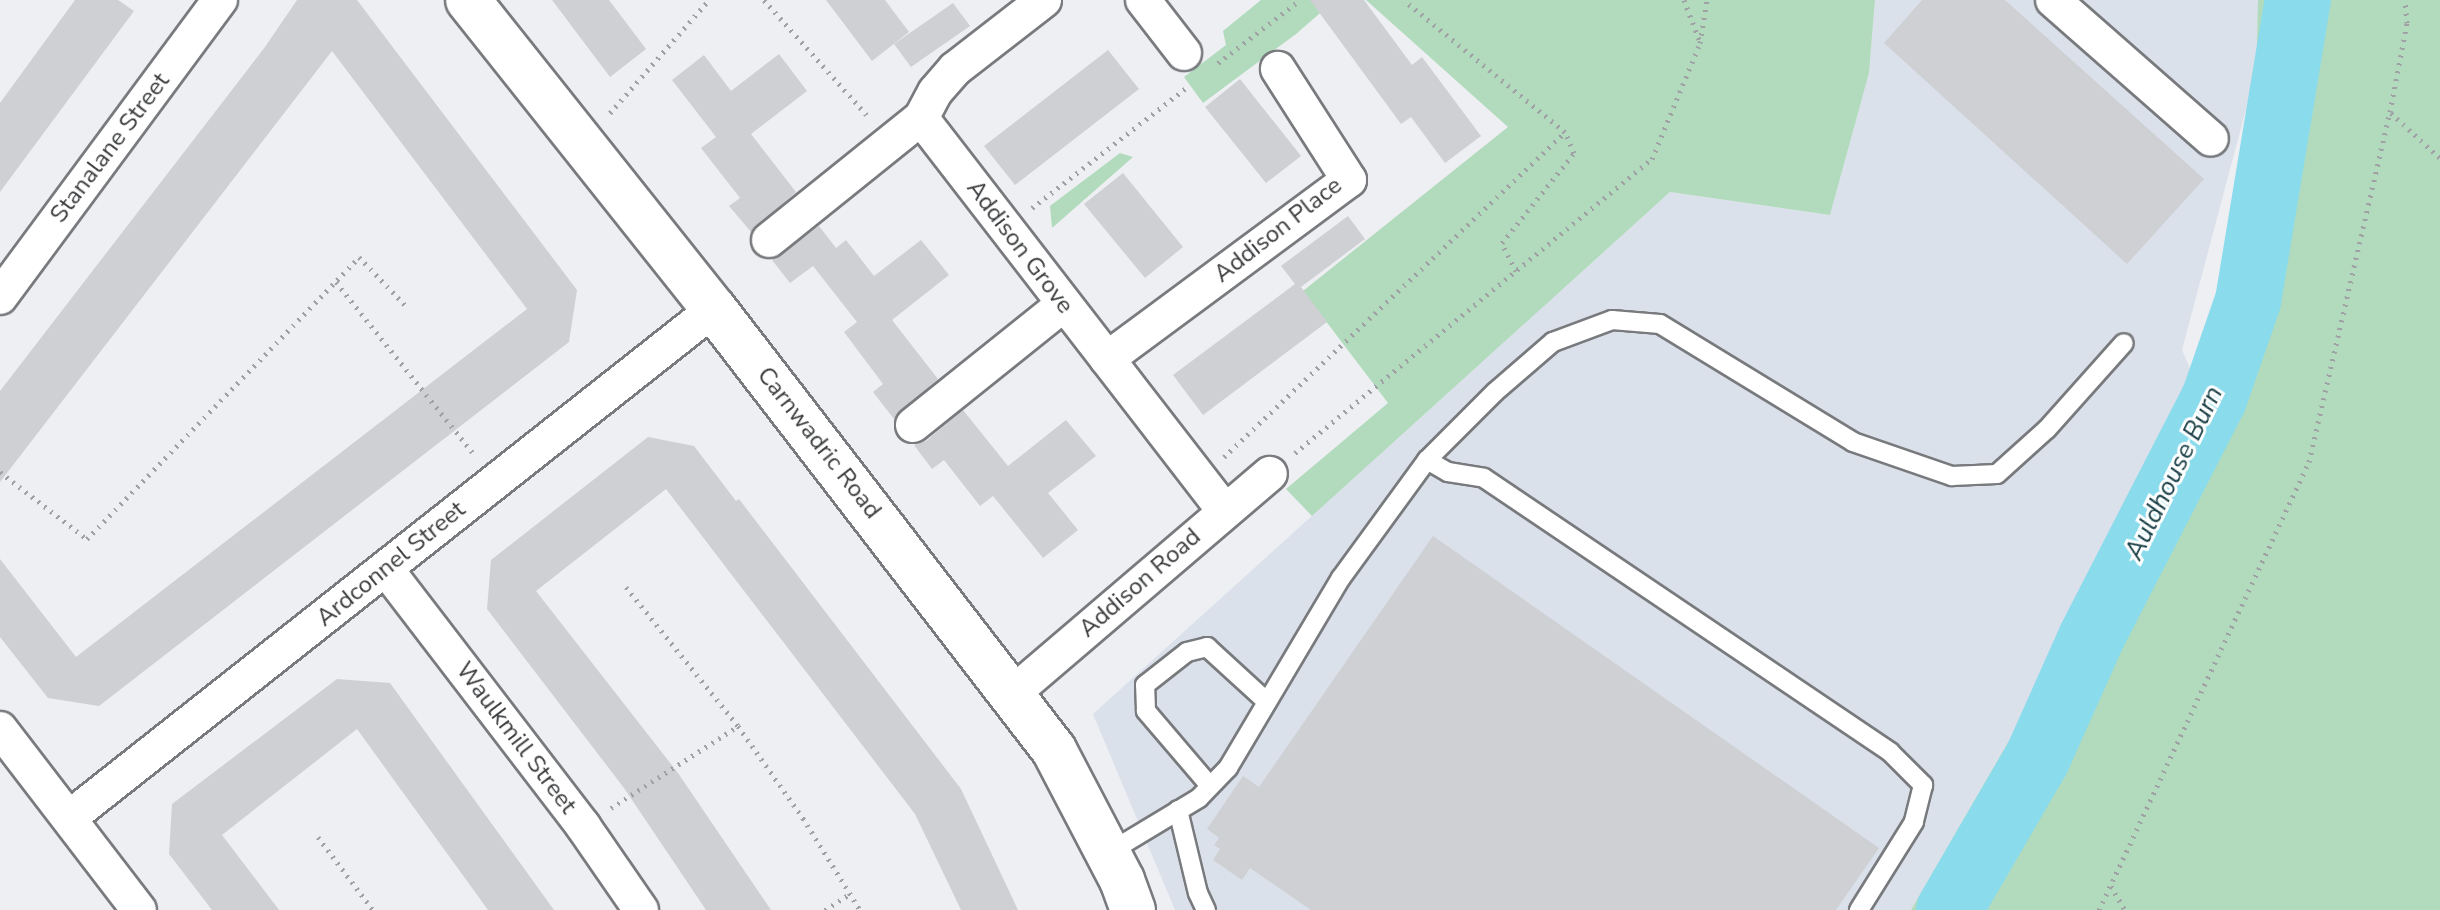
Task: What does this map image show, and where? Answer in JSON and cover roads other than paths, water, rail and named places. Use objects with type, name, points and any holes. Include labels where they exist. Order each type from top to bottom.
[{"type":"street","name":"Stanalane Street","points":[[0,297],[220,0]]},
{"type":"street","name":"Carnwadric Road","points":[[468,0],[714,309],[1054,750],[1108,853],[1133,910]]},
{"type":"street","points":[[769,240],[921,118],[935,92],[955,69],[1044,0]]},
{"type":"street","points":[[1143,0],[1196,68]]},
{"type":"street","points":[[2053,0],[2211,139]]},
{"type":"street","name":"Addison Place","points":[[1107,359],[1349,180],[1278,69]]},
{"type":"street","name":"Addison Grove","points":[[921,118],[1225,511]]},
{"type":"street","points":[[913,425],[1064,304]]},
{"type":"street","name":"Ardconnel Street","points":[[69,818],[714,309]]},
{"type":"street","name":"Addison Road","points":[[1012,694],[1270,474]]},
{"type":"street","name":"Waulkmill Street","points":[[386,569],[583,826],[641,910]]},
{"type":"street","points":[[0,729],[139,910]]},
{"type":"lane","points":[[1108,853],[1178,810],[1228,768],[1341,578],[1427,460],[1495,392],[1553,342],[1612,320],[1660,324],[1853,442],[1952,476],[1997,474],[2047,429],[2124,343]]},
{"type":"lane","points":[[1427,460],[1448,472],[1484,478],[1890,752],[1923,785],[1914,822],[1859,910]]},
{"type":"lane","points":[[1210,786],[1146,711],[1145,685],[1187,652],[1207,647],[1267,702]]},
{"type":"lane","points":[[1178,810],[1198,893],[1206,910]]},
{"type":"waterway","name":"Auldhouse Burn","points":[[1949,910],[2037,759],[2091,638],[2214,399],[2248,301],[2298,0]]}]
